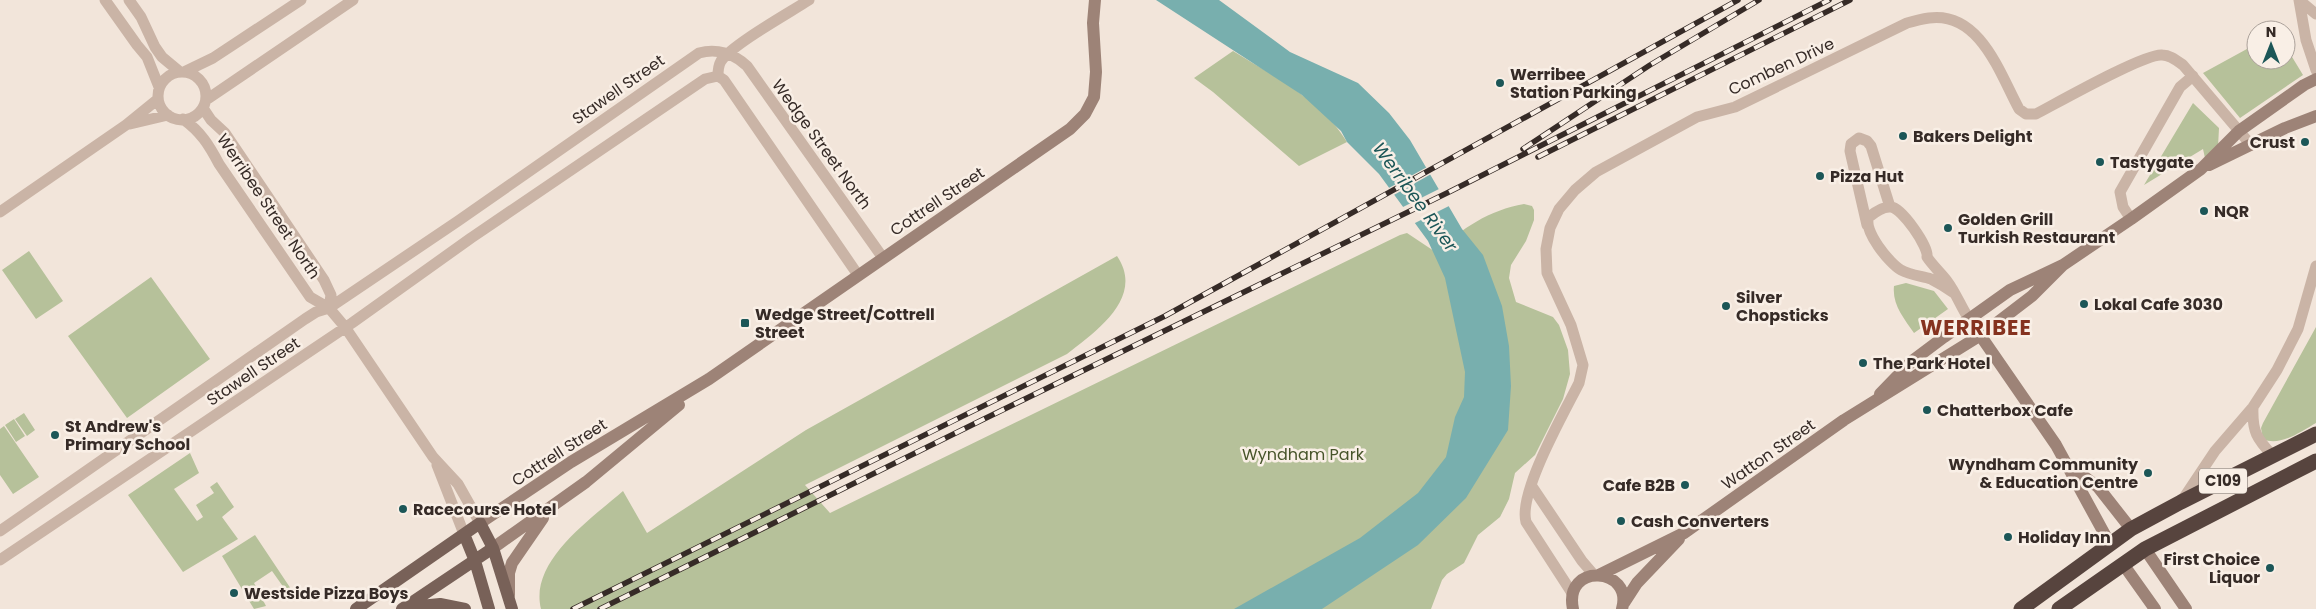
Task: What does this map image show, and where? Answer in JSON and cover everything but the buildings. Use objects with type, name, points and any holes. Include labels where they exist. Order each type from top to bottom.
[{"type":"highway","name":"C109","points":[[2021,609],[2131,529],[2316,434]]},
{"type":"highway","name":"C109","points":[[2059,609],[2145,549],[2316,461]]},
{"type":"highway","points":[[2131,529],[2145,549]]},
{"type":"highway","points":[[2110,544],[2124,564]]},
{"type":"main road","name":"Cottrell Street","points":[[356,609],[480,523]]},
{"type":"main road","name":"Werribee Street North","points":[[480,523],[493,548],[511,604]]},
{"type":"main road","name":"Werribee Street North","points":[[464,534],[475,560],[489,609]]},
{"type":"main road","name":"Cottrell Street","points":[[402,609],[493,548]]},
{"type":"main road","points":[[406,609],[424,604],[440,604],[465,609]]},
{"type":"street","points":[[105,0],[136,45],[147,57],[159,93],[160,105],[168,115]]},
{"type":"street","points":[[129,0],[141,17],[155,47],[162,56],[182,72],[199,78],[204,85],[204,104]]},
{"type":"street","points":[[0,212],[126,125],[159,93],[167,76],[182,72],[213,58],[301,0]]},
{"type":"street","points":[[126,125],[168,115],[183,120],[191,118],[204,104],[353,0]]},
{"type":"street","points":[[809,0],[729,54],[719,66],[718,76],[724,80],[858,275]]},
{"type":"street","name":"Cottrell Street","points":[[480,523],[571,462],[709,379],[1070,129],[1085,114],[1094,97],[1096,80],[1093,22],[1095,0]]},
{"type":"street","points":[[2299,0],[2316,14]]},
{"type":"street","points":[[2299,0],[2306,40],[2316,70]]},
{"type":"street","name":"Comben Drive","points":[[1570,603],[1526,522],[1524,508],[1531,485],[1579,383],[1583,365],[1571,326],[1547,273],[1546,249],[1550,228],[1559,209],[1575,190],[1596,172],[1697,117],[1735,107],[1907,23],[1931,17],[1949,20],[1970,29],[1986,46],[2019,108],[2026,114],[2036,114],[2149,56],[2161,54],[2172,57],[2183,65],[2251,145]]},
{"type":"street","name":"Stawell Street","points":[[0,530],[297,324],[316,312],[329,308],[458,221],[691,57],[706,51],[718,51],[729,54]]},
{"type":"street","name":"Wedge Street North","points":[[729,54],[747,66],[883,258]]},
{"type":"street","name":"Stawell Street","points":[[0,560],[345,328],[471,238],[705,79],[718,76]]},
{"type":"street","points":[[2130,219],[2123,208],[2120,192],[2180,86],[2193,76]]},
{"type":"street","name":"Watton Street","points":[[2201,169],[2239,131],[2304,84],[2316,79]]},
{"type":"street","name":"Werribee Street North","points":[[204,104],[210,120],[225,133],[324,280],[331,294],[329,308]]},
{"type":"street","name":"Watton Street","points":[[1872,402],[1912,362],[2010,290],[2063,264],[2201,169],[2285,128],[2316,116]]},
{"type":"street","name":"Werribee Street North","points":[[183,120],[198,130],[207,141],[219,164],[310,297],[329,308],[345,328],[433,457],[458,484],[480,523]]},
{"type":"street","points":[[1890,207],[1871,146],[1867,141],[1859,138],[1851,144],[1850,152],[1870,234],[1894,264],[1906,272],[1932,280],[1954,293]]},
{"type":"street","points":[[530,171],[542,189]]},
{"type":"street","points":[[1867,225],[1869,217],[1879,210],[1890,207],[1904,215],[1927,249],[1926,257],[1920,267],[1906,272]]},
{"type":"street","points":[[458,221],[471,238]]},
{"type":"street","points":[[1926,257],[1947,281],[1969,319],[2068,465],[2085,501],[2110,544]]},
{"type":"street","name":"Watton Street","points":[[1570,603],[1581,581],[1684,533],[1872,402],[1897,389],[1981,335],[2032,296],[2063,264]]},
{"type":"street","points":[[2181,502],[2215,451],[2253,407],[2276,370],[2298,329],[2316,266]]},
{"type":"street","name":"Cottrell Street","points":[[493,548],[586,482],[709,379]]},
{"type":"street","points":[[2253,407],[2252,423],[2258,440],[2273,456]]},
{"type":"street","name":"Werribee Street North","points":[[433,457],[464,534]]},
{"type":"street","points":[[2068,465],[2098,487],[2131,529]]},
{"type":"street","points":[[1531,485],[1582,561],[1596,575],[1607,577],[1620,587],[1623,607]]},
{"type":"street","points":[[511,604],[509,573],[516,556],[533,530],[554,504]]},
{"type":"street","name":"Watton Street","points":[[1623,607],[1637,583],[1684,533]]},
{"type":"street","points":[[2145,549],[2186,609]]},
{"type":"street","points":[[2124,564],[2155,609]]},
{"type":"green space","points":[[2246,49],[2246,70],[2296,70],[2296,63],[2303,75],[2240,118],[2203,73]]},
{"type":"green space","points":[[1233,51],[1296,90],[1310,101],[1337,127],[1347,142],[1299,166],[1194,78]]},
{"type":"green space","points":[[2193,103],[2219,128],[2218,147],[2205,158],[2203,149],[2144,185]]},
{"type":"green space","name":"Wyndham Park","points":[[1524,204],[1532,206],[1534,220],[1526,241],[1511,265],[1509,278],[1516,302],[1553,317],[1559,325],[1568,350],[1570,374],[1563,399],[1535,455],[1515,473],[1509,499],[1500,517],[1478,535],[1464,563],[1447,574],[1442,580],[1431,609],[541,609],[540,591],[544,574],[553,558],[580,528],[623,491],[647,533],[806,430],[1117,256],[1124,271],[1125,285],[1121,299],[1114,312],[1103,324],[1067,354],[805,485],[830,513],[1400,235],[1407,233],[1437,253],[1477,221],[1499,211]]},
{"type":"green space","points":[[29,251],[63,301],[36,319],[2,270]]},
{"type":"green space","points":[[151,277],[210,359],[127,418],[68,336]]},
{"type":"green space","points":[[1906,283],[1934,291],[1948,309],[1914,333],[1897,305],[1894,293],[1894,286]]},
{"type":"green space","points":[[2316,327],[2316,423],[2284,440],[2270,441],[2263,439],[2261,428],[2263,423]]},
{"type":"green space","points":[[24,413],[35,430],[27,436],[15,419]]},
{"type":"green space","points":[[14,419],[25,436],[16,442],[5,425]]},
{"type":"green space","points":[[4,426],[39,477],[13,494],[0,475],[0,429]]},
{"type":"green space","points":[[190,453],[199,473],[174,489],[197,521],[203,517],[196,505],[214,493],[210,487],[217,482],[234,507],[222,517],[238,539],[183,572],[128,495]]},
{"type":"green space","points":[[255,535],[293,592],[289,595],[272,571],[254,583],[266,606],[254,609],[222,556]]},
{"type":"water","name":"Werribee River","points":[[1156,0],[1219,0],[1290,52],[1358,83],[1389,113],[1410,140],[1462,229],[1483,255],[1502,306],[1509,346],[1511,386],[1508,430],[1466,498],[1418,545],[1322,609],[1234,609],[1360,538],[1418,493],[1446,457],[1455,417],[1464,397],[1465,372],[1445,278],[1428,241],[1379,174],[1347,142],[1341,131],[1302,95]]},
{"type":"pier","points":[[1429,166],[1433,173],[1392,196],[1387,189]]},
{"type":"pier","points":[[1441,188],[1451,205],[1413,224],[1401,208]]},
{"type":"railway","points":[[573,609],[1165,316],[1738,0]]},
{"type":"railway","points":[[1523,149],[1650,65],[1759,0]]},
{"type":"railway","points":[[600,609],[1449,192],[1829,0]]},
{"type":"railway","points":[[1538,157],[1850,0]]},
{"type":"place","name":"Werribee Station Parking","points":[[1500,83]]},
{"type":"place","name":"Bakers Delight","points":[[1903,136]]},
{"type":"place","name":"Crust","points":[[2305,142]]},
{"type":"place","name":"Tastygate","points":[[2100,162]]},
{"type":"place","name":"Pizza Hut","points":[[1820,176]]},
{"type":"place","name":"NQR","points":[[2204,211]]},
{"type":"place","name":"Golden Grill Turkish Restaurant","points":[[1948,228]]},
{"type":"place","name":"Lokal Cafe 3030","points":[[2084,304]]},
{"type":"place","name":"Silver Chopsticks","points":[[1726,306]]},
{"type":"place","name":"Wedge Street/Cottrell Street","points":[[745,323]]},
{"type":"place","name":"The Park Hotel","points":[[1863,363]]},
{"type":"place","name":"Chatterbox Cafe","points":[[1927,410]]},
{"type":"place","name":"St Andrew's Primary School","points":[[55,435]]},
{"type":"place","name":"Wyndham Community & Education Centre","points":[[2148,473]]},
{"type":"place","name":"Cafe B2B","points":[[1685,485]]},
{"type":"place","name":"Racecourse Hotel","points":[[403,509]]},
{"type":"place","name":"Cash Converters","points":[[1621,521]]},
{"type":"place","name":"Holiday Inn","points":[[2008,537]]},
{"type":"place","name":"First Choice Liquor","points":[[2270,568]]},
{"type":"place","name":"Westside Pizza Boys","points":[[234,593]]},
{"type":"district","name":"WERRIBEE","points":[[1976,328]]}]
